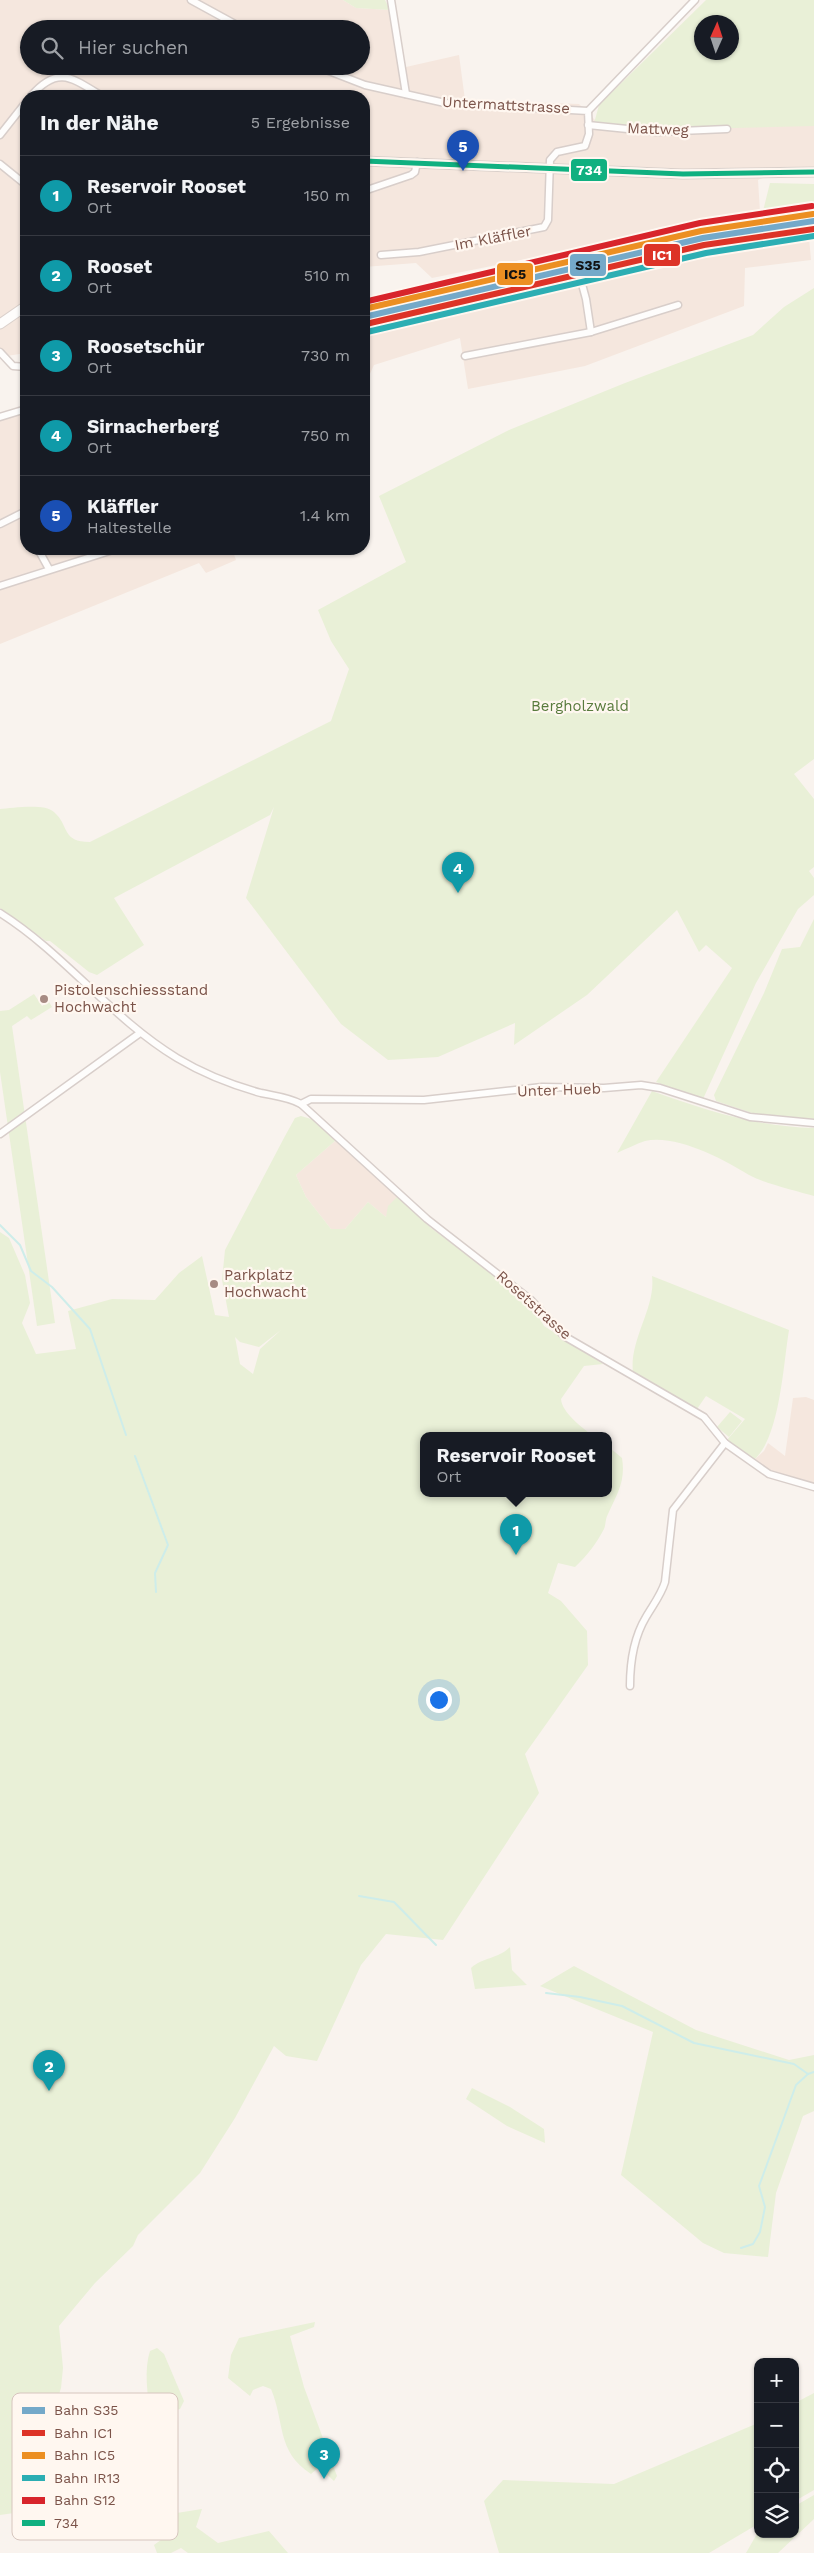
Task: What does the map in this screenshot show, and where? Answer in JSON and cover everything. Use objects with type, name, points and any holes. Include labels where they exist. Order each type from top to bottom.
[{"type":"main road","points":[[370,161],[683,174],[814,172]]},
{"type":"main road","points":[[0,324],[20,310]]},
{"type":"street","points":[[191,0],[228,20]]},
{"type":"street","points":[[391,0],[406,94]]},
{"type":"street","points":[[588,111],[695,0]]},
{"type":"street","name":"Untermattstrasse","points":[[339,75],[365,85],[445,103],[588,111],[588,140],[585,146],[553,155],[549,169]]},
{"type":"street","points":[[37,90],[45,82],[59,76],[70,77],[92,90]]},
{"type":"street","points":[[0,135],[20,110]]},
{"type":"street","name":"Mattweg","points":[[588,125],[657,132],[727,129]]},
{"type":"street","points":[[370,188],[411,176],[415,172],[417,162]]},
{"type":"street","points":[[0,164],[20,180]]},
{"type":"street","name":"Im Kläffler","points":[[381,256],[419,252],[544,227],[548,220],[549,169]]},
{"type":"street","points":[[370,330],[414,316],[579,273],[759,236],[814,230]]},
{"type":"street","points":[[579,273],[586,299],[591,332]]},
{"type":"street","points":[[465,356],[591,332],[678,305]]},
{"type":"street","points":[[0,352],[13,366],[20,367]]},
{"type":"street","points":[[0,417],[20,411]]},
{"type":"street","points":[[0,524],[20,514]]},
{"type":"street","points":[[41,555],[49,570]]},
{"type":"street","points":[[0,586],[97,555]]},
{"type":"street","points":[[0,913],[24,928],[56,954],[140,1034],[178,1059],[232,1084],[290,1098],[301,1104]]},
{"type":"street","points":[[0,1134],[140,1034]]},
{"type":"street","name":"Unter Hueb","points":[[301,1104],[311,1099],[424,1100],[542,1088],[604,1088],[640,1085],[660,1088],[750,1117],[814,1123]]},
{"type":"street","name":"Rosetstrasse","points":[[301,1104],[427,1219],[531,1300],[564,1336],[704,1417],[725,1443],[769,1474],[814,1487]]},
{"type":"street","points":[[630,1686],[630,1661],[645,1619],[662,1593],[665,1582],[673,1510],[725,1443]]},
{"type":"shaded area","points":[[0,0],[343,0],[356,8],[390,10],[406,67],[459,55],[465,100],[579,104],[597,122],[814,126],[814,172],[769,175],[758,180],[760,212],[660,227],[601,244],[432,278],[416,263],[370,267],[370,90],[20,90],[20,354],[0,357]]},
{"type":"shaded area","points":[[808,226],[811,260],[745,268],[744,306],[585,366],[468,389],[460,338],[374,365],[370,374],[370,328],[415,313],[534,281],[695,244]]},
{"type":"shaded area","points":[[20,408],[20,555],[234,555],[236,560],[206,573],[199,563],[0,644],[0,414]]},
{"type":"shaded area","points":[[335,1141],[399,1195],[386,1217],[368,1202],[345,1229],[331,1229],[306,1197],[296,1175]]},
{"type":"shaded area","points":[[806,1397],[814,1400],[814,1486],[789,1481],[754,1460],[764,1451],[768,1443],[785,1456],[793,1398]]},
{"type":"green space","points":[[343,0],[385,0],[390,10],[356,8]]},
{"type":"green space","points":[[706,0],[814,0],[814,126],[693,129],[593,127],[599,105]]},
{"type":"green space","points":[[770,183],[814,184],[814,208],[763,211]]},
{"type":"green space","name":"Bergholzwald","points":[[814,288],[814,759],[794,774],[814,799],[814,867],[809,871],[814,878],[814,895],[798,909],[756,983],[703,1099],[656,1082],[732,968],[706,945],[699,952],[677,910],[587,995],[514,1045],[515,1023],[438,1057],[388,1060],[341,1024],[246,898],[274,807],[270,815],[114,898],[144,945],[97,975],[89,972],[50,941],[46,941],[0,908],[0,809],[28,807],[50,809],[59,817],[70,836],[74,839],[90,842],[331,721],[349,669],[331,641],[318,610],[406,562],[379,496],[509,430],[625,383],[753,335],[784,307]]},
{"type":"green space","points":[[814,919],[814,1119],[758,1115],[716,1101],[714,1095],[764,993],[782,949],[800,947]]},
{"type":"green space","points":[[34,994],[42,1006],[49,1002],[52,1007],[31,1020],[27,1016],[12,1026],[55,1323],[37,1326],[0,1072],[0,1011],[9,1010]]},
{"type":"green space","points":[[652,1091],[712,1111],[752,1121],[814,1128],[814,1196],[763,1181],[713,1155],[685,1144],[671,1141],[645,1141],[617,1153]]},
{"type":"green space","points":[[301,1116],[318,1121],[335,1141],[296,1175],[306,1197],[331,1229],[345,1229],[368,1202],[386,1217],[388,1206],[399,1195],[431,1228],[519,1293],[533,1307],[544,1326],[603,1364],[584,1366],[561,1399],[569,1415],[588,1432],[420,1432],[420,1497],[612,1497],[612,1450],[622,1458],[622,1481],[598,1540],[575,1567],[558,1563],[548,1593],[561,1601],[587,1631],[588,1665],[525,1754],[539,1793],[443,1940],[386,1934],[361,1965],[317,2061],[286,2056],[274,2046],[235,2118],[200,2173],[138,2235],[133,2246],[95,2283],[59,2326],[63,2368],[59,2393],[12,2393],[12,2513],[0,2515],[0,1232],[9,1238],[25,1275],[30,1303],[22,1323],[36,1354],[76,1349],[68,1311],[112,1299],[155,1300],[179,1273],[202,1256],[215,1315],[229,1317],[222,1280],[225,1250],[295,1118]],"holes":[[[281,1330],[260,1349],[253,1374],[240,1364],[235,1337],[240,1342],[259,1347]]]},
{"type":"green space","points":[[652,1276],[789,1330],[775,1418],[763,1449],[754,1460],[727,1440],[745,1419],[706,1396],[697,1409],[633,1373],[635,1348],[650,1300]]},
{"type":"green space","points":[[730,1412],[742,1421],[729,1437],[717,1427]]},
{"type":"green space","points":[[510,1947],[512,1970],[527,1985],[475,1989],[471,1968],[480,1962],[501,1954]]},
{"type":"green space","points":[[574,1966],[696,2030],[789,2060],[814,2055],[814,2111],[803,2116],[776,2193],[768,2257],[724,2253],[703,2243],[621,2175],[653,2032],[540,1986]]},
{"type":"green space","points":[[472,2088],[510,2107],[544,2129],[545,2143],[507,2126],[466,2099]]},
{"type":"green space","points":[[315,2322],[314,2327],[290,2336],[304,2387],[337,2476],[334,2481],[319,2467],[311,2474],[292,2456],[283,2435],[271,2389],[263,2386],[253,2390],[250,2396],[228,2378],[231,2355],[239,2338]]},
{"type":"green space","points":[[157,2348],[164,2354],[184,2401],[180,2409],[178,2410],[178,2393],[148,2393],[147,2366],[150,2351]]},
{"type":"green space","points":[[814,2393],[814,2490],[799,2499],[799,2403],[799,2401]]},
{"type":"green space","points":[[754,2425],[754,2526],[709,2553],[499,2553],[484,2501],[503,2480],[614,2484]]},
{"type":"green space","points":[[814,2495],[814,2519],[799,2533],[799,2504]]},
{"type":"green space","points":[[202,2509],[196,2527],[218,2543],[269,2531],[288,2553],[188,2553],[181,2548],[171,2553],[157,2553],[154,2545],[161,2540],[178,2540],[178,2513]]},
{"type":"green space","points":[[755,2538],[794,2538],[778,2553],[746,2553]]},
{"type":"waterway","points":[[0,1225],[20,1245],[31,1271],[52,1287],[90,1329],[126,1435]]},
{"type":"waterway","points":[[135,1456],[168,1545],[155,1573],[156,1592]]},
{"type":"waterway","points":[[359,1896],[394,1902],[436,1945]]},
{"type":"waterway","points":[[546,1993],[580,1997],[622,2006],[694,2043],[794,2064],[808,2074],[814,2072]]},
{"type":"waterway","points":[[741,2248],[753,2244],[760,2232],[765,2207],[759,2186],[796,2085],[808,2074]]},
{"type":"rail line","name":"S12","points":[[370,301],[700,223],[812,206]]},
{"type":"rail line","name":"IC5","points":[[370,308],[701,231],[813,214]]},
{"type":"rail line","name":"S35","points":[[370,316],[703,238],[814,221]]},
{"type":"rail line","name":"IC1","points":[[370,323],[704,245],[814,229]]},
{"type":"rail line","name":"IR13","points":[[370,331],[706,253],[814,236]]},
{"type":"transit line","name":"734","points":[[370,161],[683,174],[814,172]]},
{"type":"place","name":"Kläffler","points":[[463,171]]},
{"type":"place","name":"Sirnacherberg","points":[[458,893]]},
{"type":"place","name":"Pistolenschiessstand Hochwacht","points":[[44,999]]},
{"type":"place","name":"Parkplatz Hochwacht","points":[[214,1284]]},
{"type":"place","name":"Reservoir Rooset","points":[[516,1555]]},
{"type":"place","name":"Rooset","points":[[49,2091]]},
{"type":"place","name":"Roosetschür","points":[[324,2479]]}]
